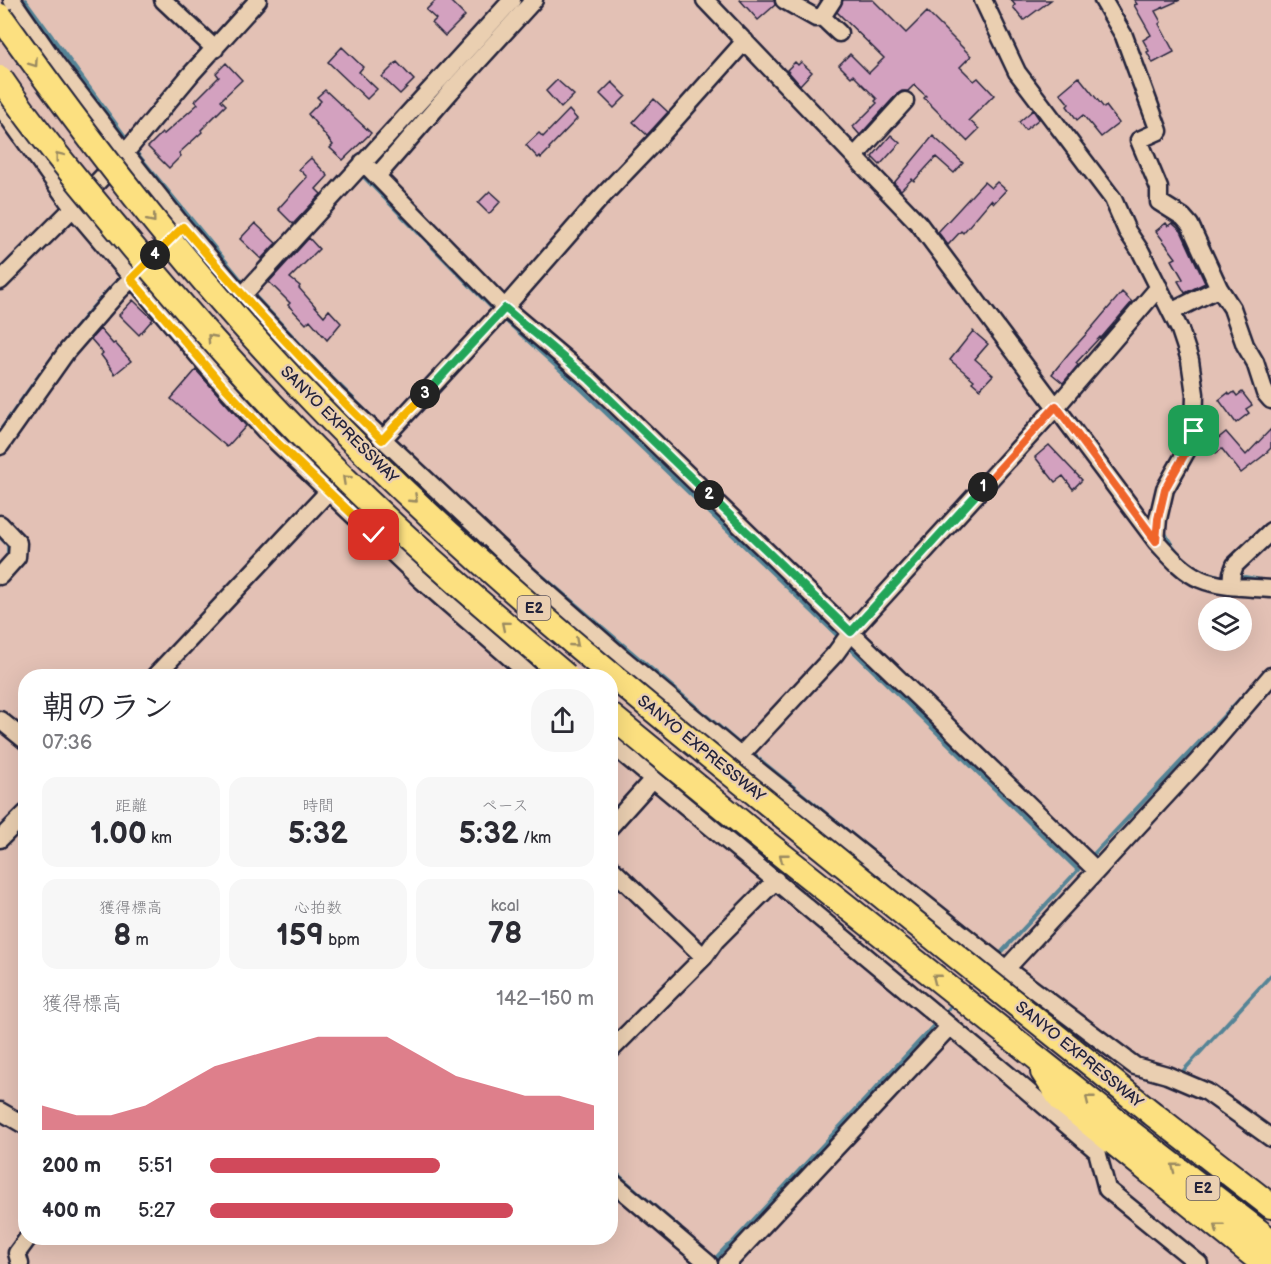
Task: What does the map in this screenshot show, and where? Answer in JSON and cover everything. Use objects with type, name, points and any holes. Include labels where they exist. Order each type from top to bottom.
[{"type":"highway","name":"SANYO EXPRESSWAY","points":[[0,16],[129,191],[208,288],[282,368],[367,455],[496,575],[604,669]]},
{"type":"highway","name":"SANYO EXPRESSWAY","points":[[0,78],[100,209],[258,391],[340,475],[462,588],[558,669]]},
{"type":"highway","name":"SANYO EXPRESSWAY","points":[[618,681],[1153,1114],[1271,1206]]},
{"type":"highway","name":"SANYO EXPRESSWAY","points":[[618,722],[1030,1053],[1129,1143],[1271,1241]]},
{"type":"highway","points":[[1153,1114],[1271,1189]]},
{"type":"highway","points":[[1129,1143],[1264,1264]]},
{"type":"street","points":[[12,0],[57,65],[129,147],[180,223],[246,291],[336,395],[387,435],[531,578],[620,656],[744,751],[998,963],[1135,1066],[1167,1075],[1207,1092],[1271,1138]]},
{"type":"street","points":[[164,0],[215,49]]},
{"type":"street","points":[[0,281],[73,208],[258,0]]},
{"type":"street","points":[[370,169],[512,0]]},
{"type":"street","points":[[246,291],[452,91],[534,0]]},
{"type":"street","points":[[705,0],[919,224],[1156,541],[1179,565],[1199,579],[1222,585],[1231,581],[1271,589]]},
{"type":"street","points":[[784,0],[816,18],[822,17],[833,0]]},
{"type":"street","points":[[1103,0],[1124,36],[1159,131],[1139,140],[1159,188],[1159,202],[1183,217],[1190,225],[1219,288],[1233,308],[1245,345],[1255,362],[1265,393],[1271,400]]},
{"type":"street","points":[[986,1],[1017,72],[1113,199],[1127,231],[1175,310],[1190,360],[1195,394],[1194,431],[1187,450],[1165,489],[1156,541]]},
{"type":"street","points":[[822,17],[839,33]]},
{"type":"street","points":[[387,435],[745,41]]},
{"type":"street","points":[[855,156],[905,101]]},
{"type":"street","points":[[0,106],[73,208],[218,380],[267,433],[419,578],[523,669]]},
{"type":"street","points":[[370,169],[501,312],[590,380],[847,638],[1089,864]]},
{"type":"street","points":[[0,446],[67,351],[127,274],[180,223]]},
{"type":"street","points":[[744,751],[836,654],[847,638],[1056,406],[1159,287]]},
{"type":"street","points":[[1175,310],[1219,288]]},
{"type":"street","points":[[162,669],[328,492]]},
{"type":"street","points":[[0,524],[18,543],[17,557],[0,576]]},
{"type":"street","points":[[1231,581],[1235,565],[1271,531]]},
{"type":"street","points":[[998,963],[1089,864],[1198,761],[1271,676]]},
{"type":"street","points":[[0,720],[18,735]]},
{"type":"street","points":[[618,750],[1097,1151],[1107,1189],[1199,1264]]},
{"type":"street","points":[[618,818],[653,779]]},
{"type":"street","points":[[0,839],[18,821]]},
{"type":"street","points":[[618,875],[704,957]]},
{"type":"street","points":[[618,1043],[704,957],[716,940],[776,880]]},
{"type":"street","points":[[727,1264],[943,1020]]},
{"type":"street","points":[[0,1111],[18,1121]]},
{"type":"street","points":[[618,1187],[708,1262]]},
{"type":"street","points":[[20,1264],[17,1253],[23,1245]]},
{"type":"building","points":[[436,0],[449,0],[465,16],[445,36],[432,23],[436,19],[426,10]]},
{"type":"building","points":[[740,0],[774,0],[775,5],[758,20]]},
{"type":"building","points":[[843,0],[873,0],[906,33],[927,12],[971,56],[960,67],[974,81],[978,78],[994,95],[969,120],[979,129],[967,141],[914,85],[908,91],[897,94],[860,135],[853,127],[877,103],[875,101],[877,99],[853,75],[851,77],[839,65],[850,54],[869,73],[884,58],[837,12]]},
{"type":"building","points":[[1011,0],[1051,0],[1024,20],[1013,7],[1015,5]]},
{"type":"building","points":[[1134,0],[1180,0],[1155,11],[1161,22],[1159,24],[1174,52],[1153,63],[1143,40],[1151,35],[1134,5],[1137,4]]},
{"type":"building","points":[[342,47],[363,67],[359,72],[377,89],[367,99],[328,62]]},
{"type":"building","points":[[397,62],[414,80],[400,94],[382,77]]},
{"type":"building","points":[[795,62],[798,65],[801,62],[812,72],[800,85],[787,70]]},
{"type":"building","points":[[226,63],[242,80],[221,100],[226,105],[179,153],[181,156],[169,168],[148,147],[198,104],[195,101],[219,77],[216,73]]},
{"type":"building","points":[[1079,77],[1119,123],[1101,137],[1083,115],[1077,120],[1060,93]]},
{"type":"building","points":[[557,80],[574,95],[561,108],[546,91]]},
{"type":"building","points":[[612,82],[626,96],[614,108],[600,94]]},
{"type":"building","points":[[325,90],[371,133],[343,160],[330,148],[333,145],[308,114],[321,101],[317,97]]},
{"type":"building","points":[[654,99],[668,112],[647,135],[633,122]]},
{"type":"building","points":[[569,110],[577,119],[541,158],[540,156],[538,158],[526,145],[539,133],[543,137]]},
{"type":"building","points":[[1033,110],[1039,119],[1025,130],[1019,122]]},
{"type":"building","points":[[891,135],[900,143],[880,165],[872,157]]},
{"type":"building","points":[[933,136],[963,163],[954,173],[936,157],[914,181],[912,179],[901,190],[894,183]]},
{"type":"building","points":[[311,158],[328,176],[316,189],[321,194],[293,224],[278,209],[307,177],[299,169]]},
{"type":"building","points":[[984,182],[991,188],[997,182],[1006,190],[994,203],[991,200],[963,233],[961,231],[948,245],[938,232]]},
{"type":"building","points":[[490,191],[501,201],[489,214],[478,203]]},
{"type":"building","points":[[255,223],[276,243],[261,259],[240,239]]},
{"type":"building","points":[[1166,223],[1168,226],[1172,223],[1181,231],[1205,283],[1185,293],[1178,281],[1183,279],[1172,260],[1176,258],[1156,231]]},
{"type":"building","points":[[309,238],[319,249],[290,278],[300,286],[299,288],[324,316],[329,310],[341,323],[327,340],[310,320],[306,324],[288,305],[290,303],[269,282]]},
{"type":"building","points":[[1122,292],[1132,302],[1076,363],[1078,365],[1063,383],[1052,374]]},
{"type":"building","points":[[133,300],[153,319],[139,335],[119,315]]},
{"type":"building","points":[[100,329],[131,361],[115,374],[101,355],[103,353],[91,339]]},
{"type":"building","points":[[973,331],[988,344],[975,359],[993,375],[980,389],[972,382],[974,380],[950,360]]},
{"type":"building","points":[[196,370],[246,426],[227,447],[171,399]]},
{"type":"building","points":[[1234,392],[1237,396],[1242,392],[1252,405],[1246,409],[1249,413],[1236,423],[1219,400],[1228,393],[1230,395]]},
{"type":"building","points":[[1271,429],[1271,448],[1241,473],[1222,449],[1216,453],[1210,445],[1226,432],[1246,455]]},
{"type":"building","points":[[1049,445],[1082,480],[1073,489],[1063,476],[1055,482],[1035,457]]},
{"type":"waterway","points":[[25,0],[129,142]]},
{"type":"waterway","points":[[515,8],[523,0]]},
{"type":"waterway","points":[[372,166],[391,145]]},
{"type":"waterway","points":[[135,151],[246,286]]},
{"type":"waterway","points":[[368,172],[364,177],[495,311]]},
{"type":"waterway","points":[[0,431],[73,331],[123,275]]},
{"type":"waterway","points":[[251,292],[386,431]]},
{"type":"waterway","points":[[503,318],[579,387],[841,639]]},
{"type":"waterway","points":[[1164,529],[1172,545],[1190,564],[1205,572],[1223,577]]},
{"type":"waterway","points":[[0,537],[8,545],[8,556]]},
{"type":"waterway","points":[[534,569],[743,747]]},
{"type":"waterway","points":[[1236,578],[1261,580]]},
{"type":"waterway","points":[[846,644],[1078,870],[997,957]]},
{"type":"waterway","points":[[1091,857],[1252,686]]},
{"type":"waterway","points":[[749,751],[902,875]]},
{"type":"waterway","points":[[1184,1070],[1271,975]]},
{"type":"waterway","points":[[944,1014],[955,1002]]},
{"type":"waterway","points":[[713,1261],[937,1022]]},
{"type":"waterway","points":[[618,1175],[680,1228]]},
{"type":"route","points":[[374,535],[267,433],[131,279],[183,227],[242,296],[382,440],[505,308],[590,380],[851,632],[1056,406],[1156,541],[1165,489],[1187,450],[1194,431]]}]
